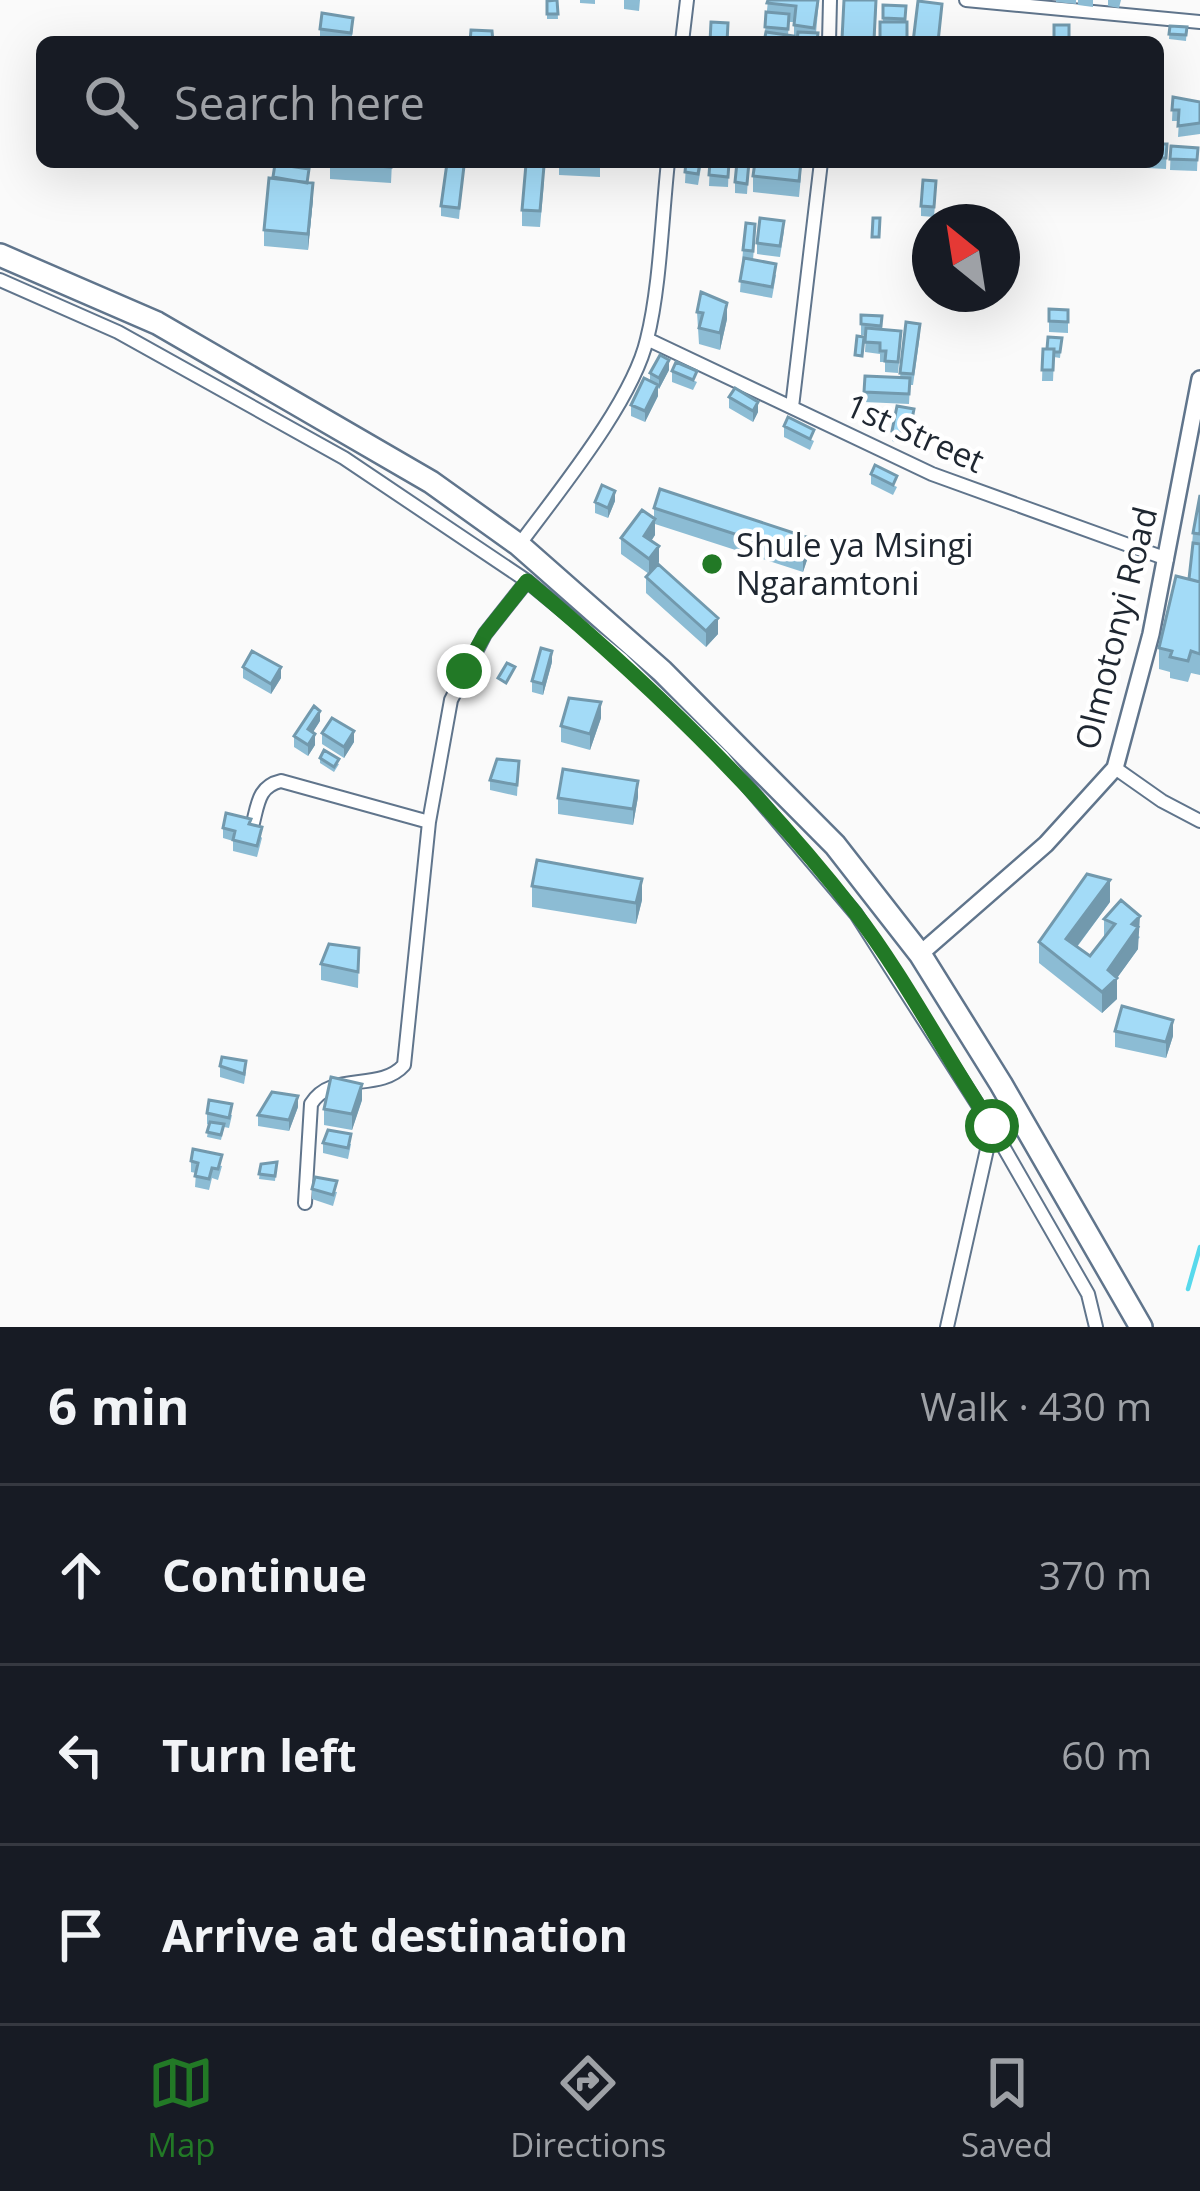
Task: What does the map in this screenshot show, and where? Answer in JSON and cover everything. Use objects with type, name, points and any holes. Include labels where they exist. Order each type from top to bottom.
[{"type":"highway","points":[[0,255],[157,322],[392,459],[519,544],[662,671],[835,845],[920,954],[1141,1327]]},
{"type":"street","points":[[683,36],[687,0]]},
{"type":"street","points":[[829,36],[830,0]]},
{"type":"street","points":[[966,0],[1137,7],[1200,22]]},
{"type":"street","points":[[519,544],[635,371],[647,339],[667,168]]},
{"type":"street","points":[[792,406],[820,168]]},
{"type":"street","points":[[0,280],[118,332],[344,458],[527,581],[622,660],[722,756],[856,914],[992,1126],[1088,1294],[1096,1327]]},
{"type":"street","name":"1st Street","points":[[647,339],[932,474],[1167,559]]},
{"type":"street","name":"Olmotonyi Road","points":[[920,954],[1046,844],[1115,768],[1141,678],[1200,379]]},
{"type":"street","points":[[305,1203],[311,1103],[317,1094],[334,1086],[385,1079],[404,1065],[429,822],[451,700],[485,634],[527,581]]},
{"type":"street","points":[[1115,768],[1200,821]]},
{"type":"street","points":[[253,823],[260,795],[267,786],[281,781],[429,822]]},
{"type":"street","points":[[946,1327],[992,1126]]},
{"type":"building","points":[[557,0],[558,14],[547,14],[547,1]]},
{"type":"building","points":[[768,0],[818,0],[814,28],[794,25],[796,6]]},
{"type":"building","points":[[844,0],[876,0],[874,36],[842,36]]},
{"type":"building","points":[[918,1],[942,4],[939,36],[914,36]]},
{"type":"building","points":[[883,5],[906,6],[905,19],[883,18]]},
{"type":"building","points":[[766,12],[789,14],[788,29],[765,27]]},
{"type":"building","points":[[322,13],[353,18],[351,33],[320,29]]},
{"type":"building","points":[[711,22],[728,23],[727,36],[710,36]]},
{"type":"building","points":[[880,22],[907,22],[907,36],[880,36]]},
{"type":"building","points":[[1054,25],[1069,25],[1069,36],[1054,36]]},
{"type":"building","points":[[1170,26],[1187,27],[1186,35],[1169,34]]},
{"type":"building","points":[[471,30],[492,31],[492,36],[470,36]]},
{"type":"building","points":[[1173,97],[1200,102],[1200,123],[1178,126],[1179,110],[1172,110]]},
{"type":"building","points":[[1171,146],[1198,148],[1197,160],[1170,159]]},
{"type":"building","points":[[274,168],[309,169],[307,183],[273,177]]},
{"type":"building","points":[[446,168],[464,168],[459,208],[441,206]]},
{"type":"building","points":[[526,168],[544,168],[540,211],[522,210]]},
{"type":"building","points":[[710,168],[729,168],[728,177],[709,175]]},
{"type":"building","points":[[736,168],[748,168],[747,184],[735,182]]},
{"type":"building","points":[[754,168],[800,168],[799,181],[753,176]]},
{"type":"building","points":[[269,178],[313,183],[308,234],[264,230]]},
{"type":"building","points":[[923,180],[936,181],[934,204],[921,204]]},
{"type":"building","points":[[760,218],[784,221],[780,246],[757,243]]},
{"type":"building","points":[[873,218],[880,218],[879,237],[872,237]]},
{"type":"building","points":[[746,223],[755,224],[753,251],[743,250]]},
{"type":"building","points":[[744,258],[776,264],[772,287],[740,281]]},
{"type":"building","points":[[701,292],[727,303],[720,333],[699,328]]},
{"type":"building","points":[[1049,309],[1068,310],[1068,322],[1049,321]]},
{"type":"building","points":[[861,315],[882,316],[881,326],[861,324]]},
{"type":"building","points":[[906,322],[920,324],[913,374],[900,373]]},
{"type":"building","points":[[866,328],[901,331],[898,362],[885,361],[886,351],[880,351],[880,343],[865,342]]},
{"type":"building","points":[[857,336],[864,337],[862,356],[855,355]]},
{"type":"building","points":[[1048,337],[1062,338],[1060,352],[1047,349]]},
{"type":"building","points":[[1043,349],[1054,349],[1053,370],[1042,370]]},
{"type":"building","points":[[660,355],[669,360],[659,378],[650,373]]},
{"type":"building","points":[[676,362],[697,371],[693,380],[672,371]]},
{"type":"building","points":[[865,376],[910,378],[909,394],[864,392]]},
{"type":"building","points":[[644,378],[658,385],[645,411],[631,405]]},
{"type":"building","points":[[735,388],[758,402],[753,411],[729,397]]},
{"type":"building","points":[[897,406],[914,409],[909,434],[892,431]]},
{"type":"building","points":[[788,417],[814,430],[810,439],[784,426]]},
{"type":"building","points":[[875,465],[897,476],[893,485],[871,474]]},
{"type":"building","points":[[602,485],[615,491],[608,508],[595,502]]},
{"type":"building","points":[[660,489],[809,538],[803,556],[654,508]]},
{"type":"building","points":[[1200,495],[1200,534],[1193,533]]},
{"type":"building","points":[[642,510],[655,519],[644,536],[659,546],[649,559],[621,538]]},
{"type":"building","points":[[1193,543],[1200,544],[1200,582],[1189,579]]},
{"type":"building","points":[[658,564],[718,618],[706,631],[646,577]]},
{"type":"building","points":[[1176,576],[1200,582],[1200,654],[1191,651],[1188,661],[1170,657],[1172,651],[1159,648]]},
{"type":"building","points":[[541,648],[552,651],[543,684],[532,681]]},
{"type":"building","points":[[252,651],[281,667],[271,684],[243,667]]},
{"type":"building","points":[[507,663],[515,667],[506,683],[498,678]]},
{"type":"building","points":[[569,698],[601,702],[590,734],[561,726]]},
{"type":"building","points":[[314,706],[320,711],[308,729],[315,734],[308,745],[294,736]]},
{"type":"building","points":[[332,718],[354,731],[344,747],[322,733]]},
{"type":"building","points":[[324,750],[339,759],[334,767],[320,758]]},
{"type":"building","points":[[497,759],[519,761],[517,785],[490,780]]},
{"type":"building","points":[[563,769],[638,781],[633,809],[558,798]]},
{"type":"building","points":[[226,813],[262,827],[257,846],[233,840],[235,831],[223,828]]},
{"type":"building","points":[[537,860],[642,879],[636,903],[532,886]]},
{"type":"building","points":[[1087,874],[1110,880],[1066,939],[1090,956],[1115,924],[1104,919],[1121,900],[1140,916],[1132,924],[1138,927],[1108,970],[1117,978],[1102,992],[1039,942]]},
{"type":"building","points":[[329,944],[359,948],[358,972],[321,964]]},
{"type":"building","points":[[1122,1006],[1173,1020],[1166,1042],[1115,1031]]},
{"type":"building","points":[[222,1057],[246,1061],[244,1074],[220,1066]]},
{"type":"building","points":[[331,1077],[362,1084],[352,1114],[324,1109]]},
{"type":"building","points":[[272,1092],[298,1096],[289,1120],[258,1115]]},
{"type":"building","points":[[209,1100],[232,1104],[229,1118],[207,1113]]},
{"type":"building","points":[[210,1122],[224,1124],[221,1135],[207,1132]]},
{"type":"building","points":[[328,1130],[351,1134],[348,1148],[323,1143]]},
{"type":"building","points":[[193,1149],[222,1155],[209,1179],[195,1176],[198,1163],[191,1161]]},
{"type":"building","points":[[277,1162],[275,1176],[259,1174],[261,1164]]},
{"type":"building","points":[[315,1177],[337,1181],[333,1195],[312,1189]]},
{"type":"waterway","points":[[1188,1289],[1200,1247]]},
{"type":"place","name":"Shule ya Msingi Ngaramtoni","points":[[712,564]]},
{"type":"route","points":[[464,671],[485,634],[527,581],[622,660],[722,756],[856,914],[992,1126]]}]
